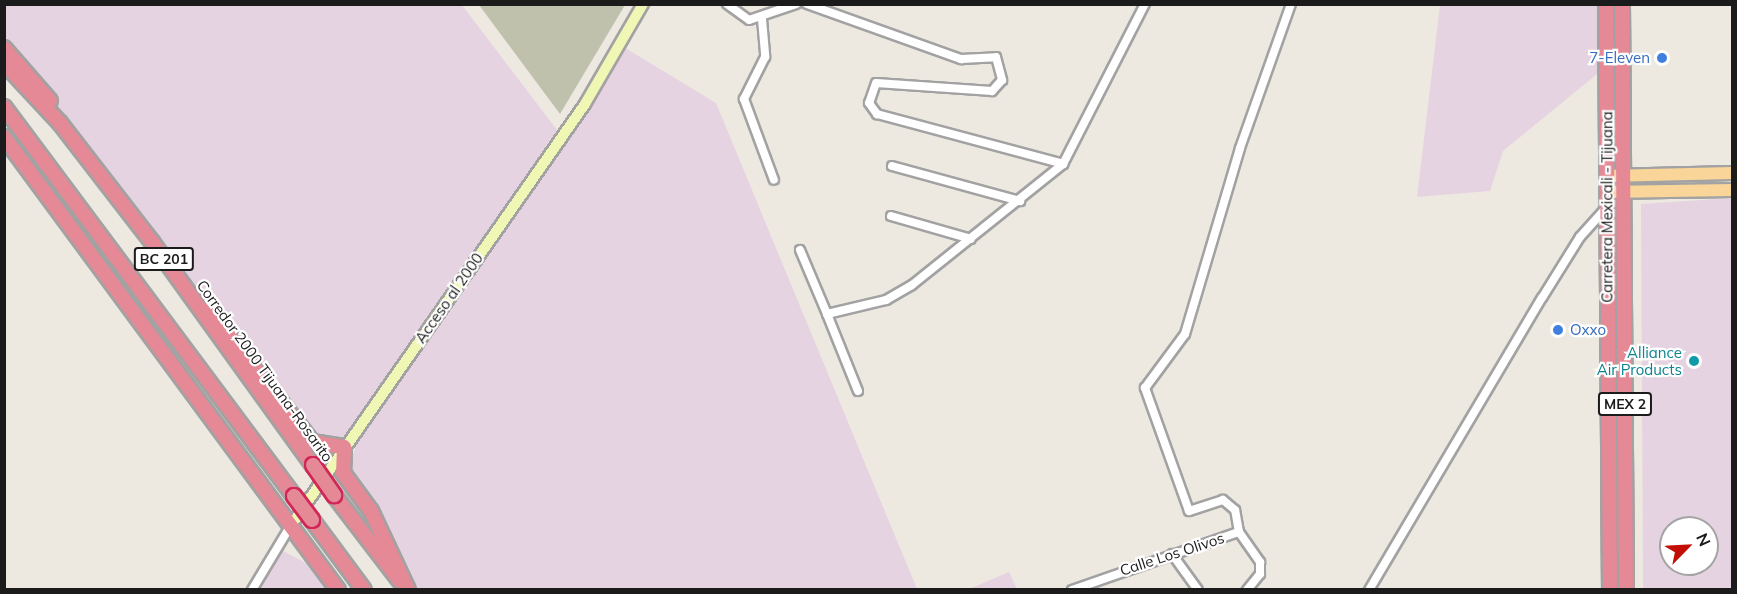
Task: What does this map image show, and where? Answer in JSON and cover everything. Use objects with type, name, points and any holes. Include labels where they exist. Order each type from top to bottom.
[{"type":"highway","name":"Carretera Mexicali - Tijuana","points":[[1606,4],[1610,590]]},
{"type":"highway","name":"Carretera Mexicali - Tijuana","points":[[1622,4],[1626,590]]},
{"type":"highway","points":[[4,48],[38,81],[56,117]]},
{"type":"highway","name":"Corredor 2000 Tijuana-Rosarito","points":[[4,63],[56,117],[152,242],[334,495],[407,590]]},
{"type":"highway","name":"BC 201","points":[[4,107],[104,235],[364,590]]},
{"type":"highway","points":[[4,137],[292,524],[338,590]]},
{"type":"highway","points":[[66,219],[104,235]]},
{"type":"highway","points":[[152,242],[312,442],[344,447],[343,473],[371,511],[407,590]]},
{"type":"highway","points":[[159,346],[165,319]]},
{"type":"main road","points":[[1607,176],[1732,173]]},
{"type":"main road","points":[[1607,192],[1732,190]]},
{"type":"street","name":"Acceso al 2000","points":[[252,590],[292,524],[344,447],[585,104],[643,4]]},
{"type":"street","points":[[727,4],[739,19],[762,19],[796,4]]},
{"type":"street","points":[[807,4],[961,59],[996,57],[1002,80],[992,91],[876,83],[869,103],[877,114],[1063,164]]},
{"type":"street","points":[[827,314],[897,295],[1020,201],[1063,164],[1145,4]]},
{"type":"street","points":[[1247,590],[1260,574],[1260,562],[1239,532],[1235,510],[1223,500],[1193,512],[1186,508],[1145,388],[1185,334],[1240,148],[1291,4]]},
{"type":"street","points":[[762,19],[765,57],[744,99],[774,180]]},
{"type":"street","points":[[892,166],[1020,201]]},
{"type":"street","points":[[1369,590],[1542,298],[1580,237],[1607,207]]},
{"type":"street","points":[[891,216],[971,239]]},
{"type":"street","points":[[800,250],[858,391]]},
{"type":"street","name":"Calle Los Olivos","points":[[1072,590],[1239,532]]},
{"type":"street","points":[[1172,555],[1198,590]]},
{"type":"shaded area","points":[[4,5],[462,5],[557,130],[345,440],[319,440],[5,49]]},
{"type":"shaded area","points":[[479,5],[625,5],[560,114]]},
{"type":"shaded area","points":[[1440,5],[1601,5],[1602,70],[1503,151],[1490,191],[1417,197]]},
{"type":"shaded area","points":[[622,46],[716,103],[917,589],[406,589],[337,499],[369,410]]},
{"type":"shaded area","points":[[1732,198],[1732,589],[1643,589],[1641,204]]},
{"type":"shaded area","points":[[279,549],[308,564],[327,589],[252,590]]},
{"type":"shaded area","points":[[1009,572],[1017,589],[969,589]]},
{"type":"place","name":"7-Eleven","points":[[1662,58]]},
{"type":"place","name":"Oxxo","points":[[1558,330]]},
{"type":"place","name":"Alliance Air Products","points":[[1694,361]]}]
